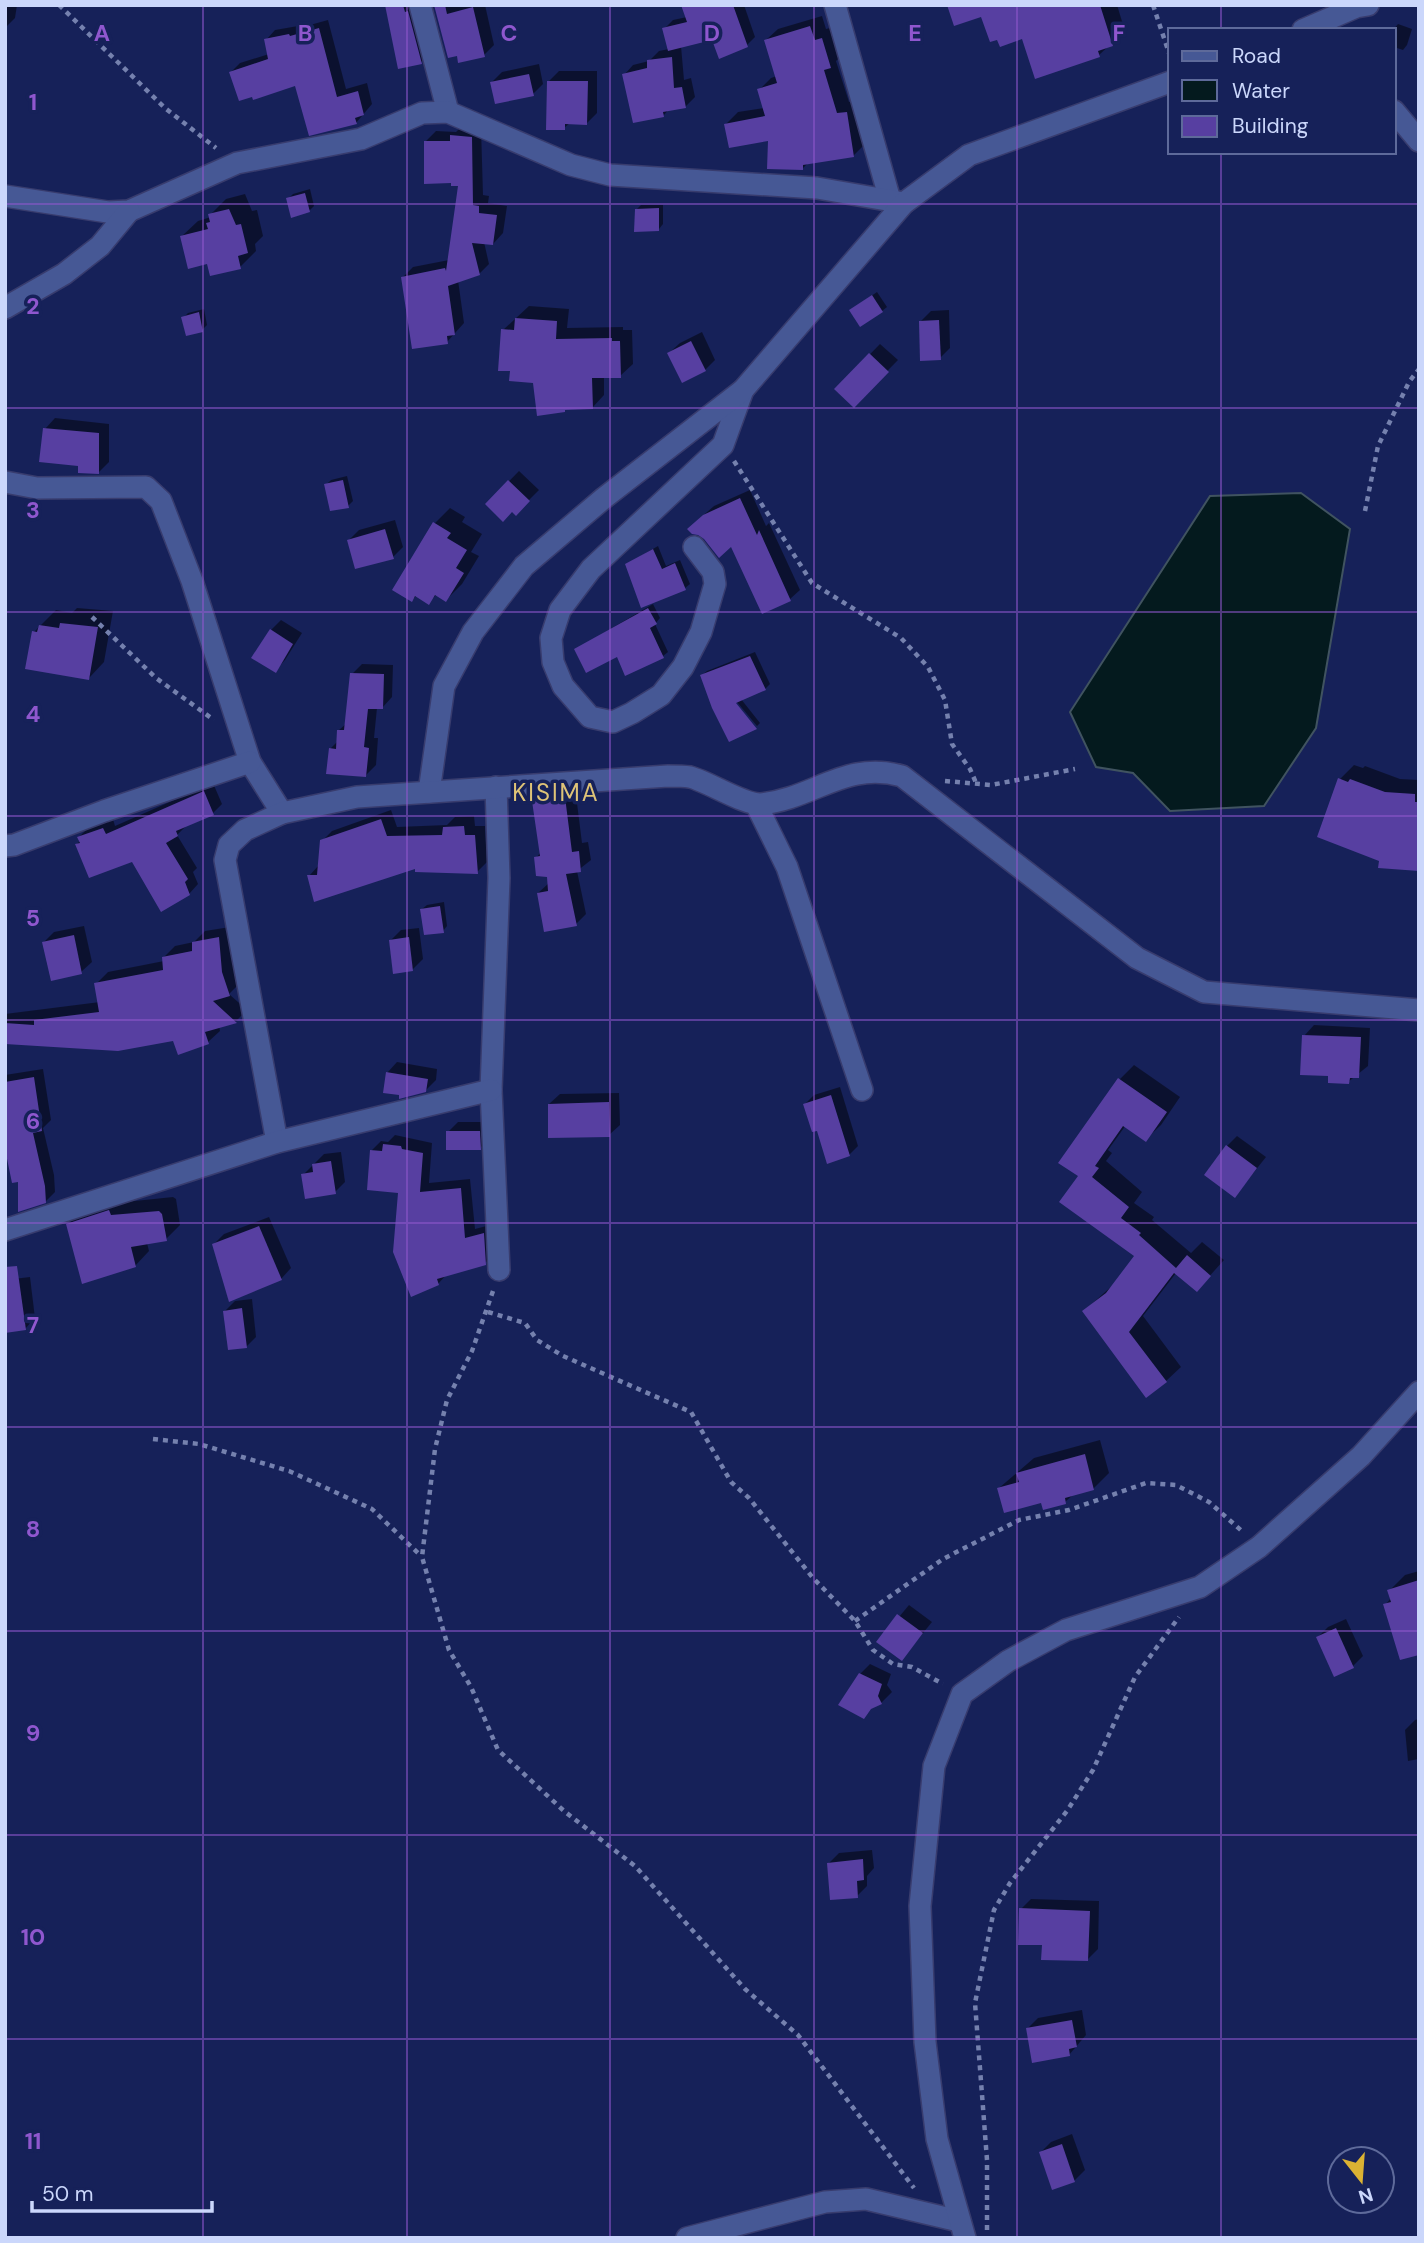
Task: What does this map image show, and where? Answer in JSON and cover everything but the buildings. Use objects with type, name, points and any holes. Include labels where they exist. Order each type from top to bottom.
[{"type":"street","points":[[419,5],[448,112]]},
{"type":"street","points":[[835,5],[897,201]]},
{"type":"street","points":[[1316,22],[1368,5]]},
{"type":"street","points":[[429,792],[444,687],[473,632],[524,566],[604,498],[743,390],[897,201],[969,155],[1168,83]]},
{"type":"street","points":[[5,196],[107,212],[129,211],[237,163],[361,139],[422,113],[448,112],[571,165],[610,175],[817,188],[897,201]]},
{"type":"street","points":[[1396,113],[1419,141]]},
{"type":"street","points":[[5,308],[73,267],[100,246],[129,211]]},
{"type":"street","points":[[694,547],[713,572],[715,584],[701,632],[683,667],[661,695],[632,713],[613,722],[590,717],[563,686],[553,662],[551,638],[561,610],[591,569],[723,445],[743,390]]},
{"type":"street","points":[[5,482],[37,488],[146,487],[161,501],[192,580],[248,753],[282,813]]},
{"type":"street","points":[[5,846],[104,811],[248,753]]},
{"type":"street","points":[[277,1142],[225,860],[229,845],[246,830],[282,813],[358,797],[668,776],[690,777],[756,804],[781,801],[845,775],[885,771],[902,776],[1136,958],[1204,992],[1419,1010]]},
{"type":"street","points":[[496,787],[499,878],[491,1090],[499,1270]]},
{"type":"street","points":[[756,804],[787,867],[862,1090]]},
{"type":"street","points":[[5,1230],[277,1142],[491,1090]]},
{"type":"street","points":[[962,2229],[935,2125],[925,2042],[920,1906],[933,1766],[962,1695],[1008,1661],[1066,1630],[1200,1587],[1259,1547],[1361,1456],[1419,1392]]},
{"type":"street","points":[[687,2238],[825,2202],[866,2199],[933,2214],[962,2229]]},
{"type":"path","points":[[59,5],[165,108],[237,163]]},
{"type":"path","points":[[1153,5],[1168,50]]},
{"type":"path","points":[[1365,511],[1378,446],[1409,382],[1419,369]]},
{"type":"path","points":[[723,445],[812,583],[901,638],[928,667],[946,700],[952,744],[978,785]]},
{"type":"path","points":[[92,617],[156,678],[248,753]]},
{"type":"path","points":[[940,780],[991,785],[1075,769]]},
{"type":"path","points":[[499,1270],[488,1312],[472,1351],[447,1399],[435,1448],[422,1557],[449,1650],[471,1687],[498,1750],[564,1811],[635,1866],[745,1989],[799,2035],[933,2214]]},
{"type":"path","points":[[488,1312],[525,1323],[537,1340],[563,1356],[691,1412],[730,1482],[750,1498],[813,1578],[855,1621],[873,1650],[893,1664],[912,1667],[962,1695]]},
{"type":"path","points":[[153,1439],[199,1444],[289,1471],[372,1509],[422,1557]]},
{"type":"path","points":[[855,1621],[943,1559],[1019,1520],[1069,1510],[1146,1483],[1176,1485],[1209,1502],[1259,1547]]},
{"type":"path","points":[[988,2238],[987,2160],[975,2003],[994,1910],[1010,1883],[1068,1811],[1093,1770],[1135,1677],[1200,1587]]},
{"type":"water","points":[[1301,493],[1350,529],[1316,728],[1264,806],[1170,811],[1133,773],[1096,767],[1070,712],[1210,496]]},
{"type":"district","name":"KISIMA","points":[[556,793]]}]
